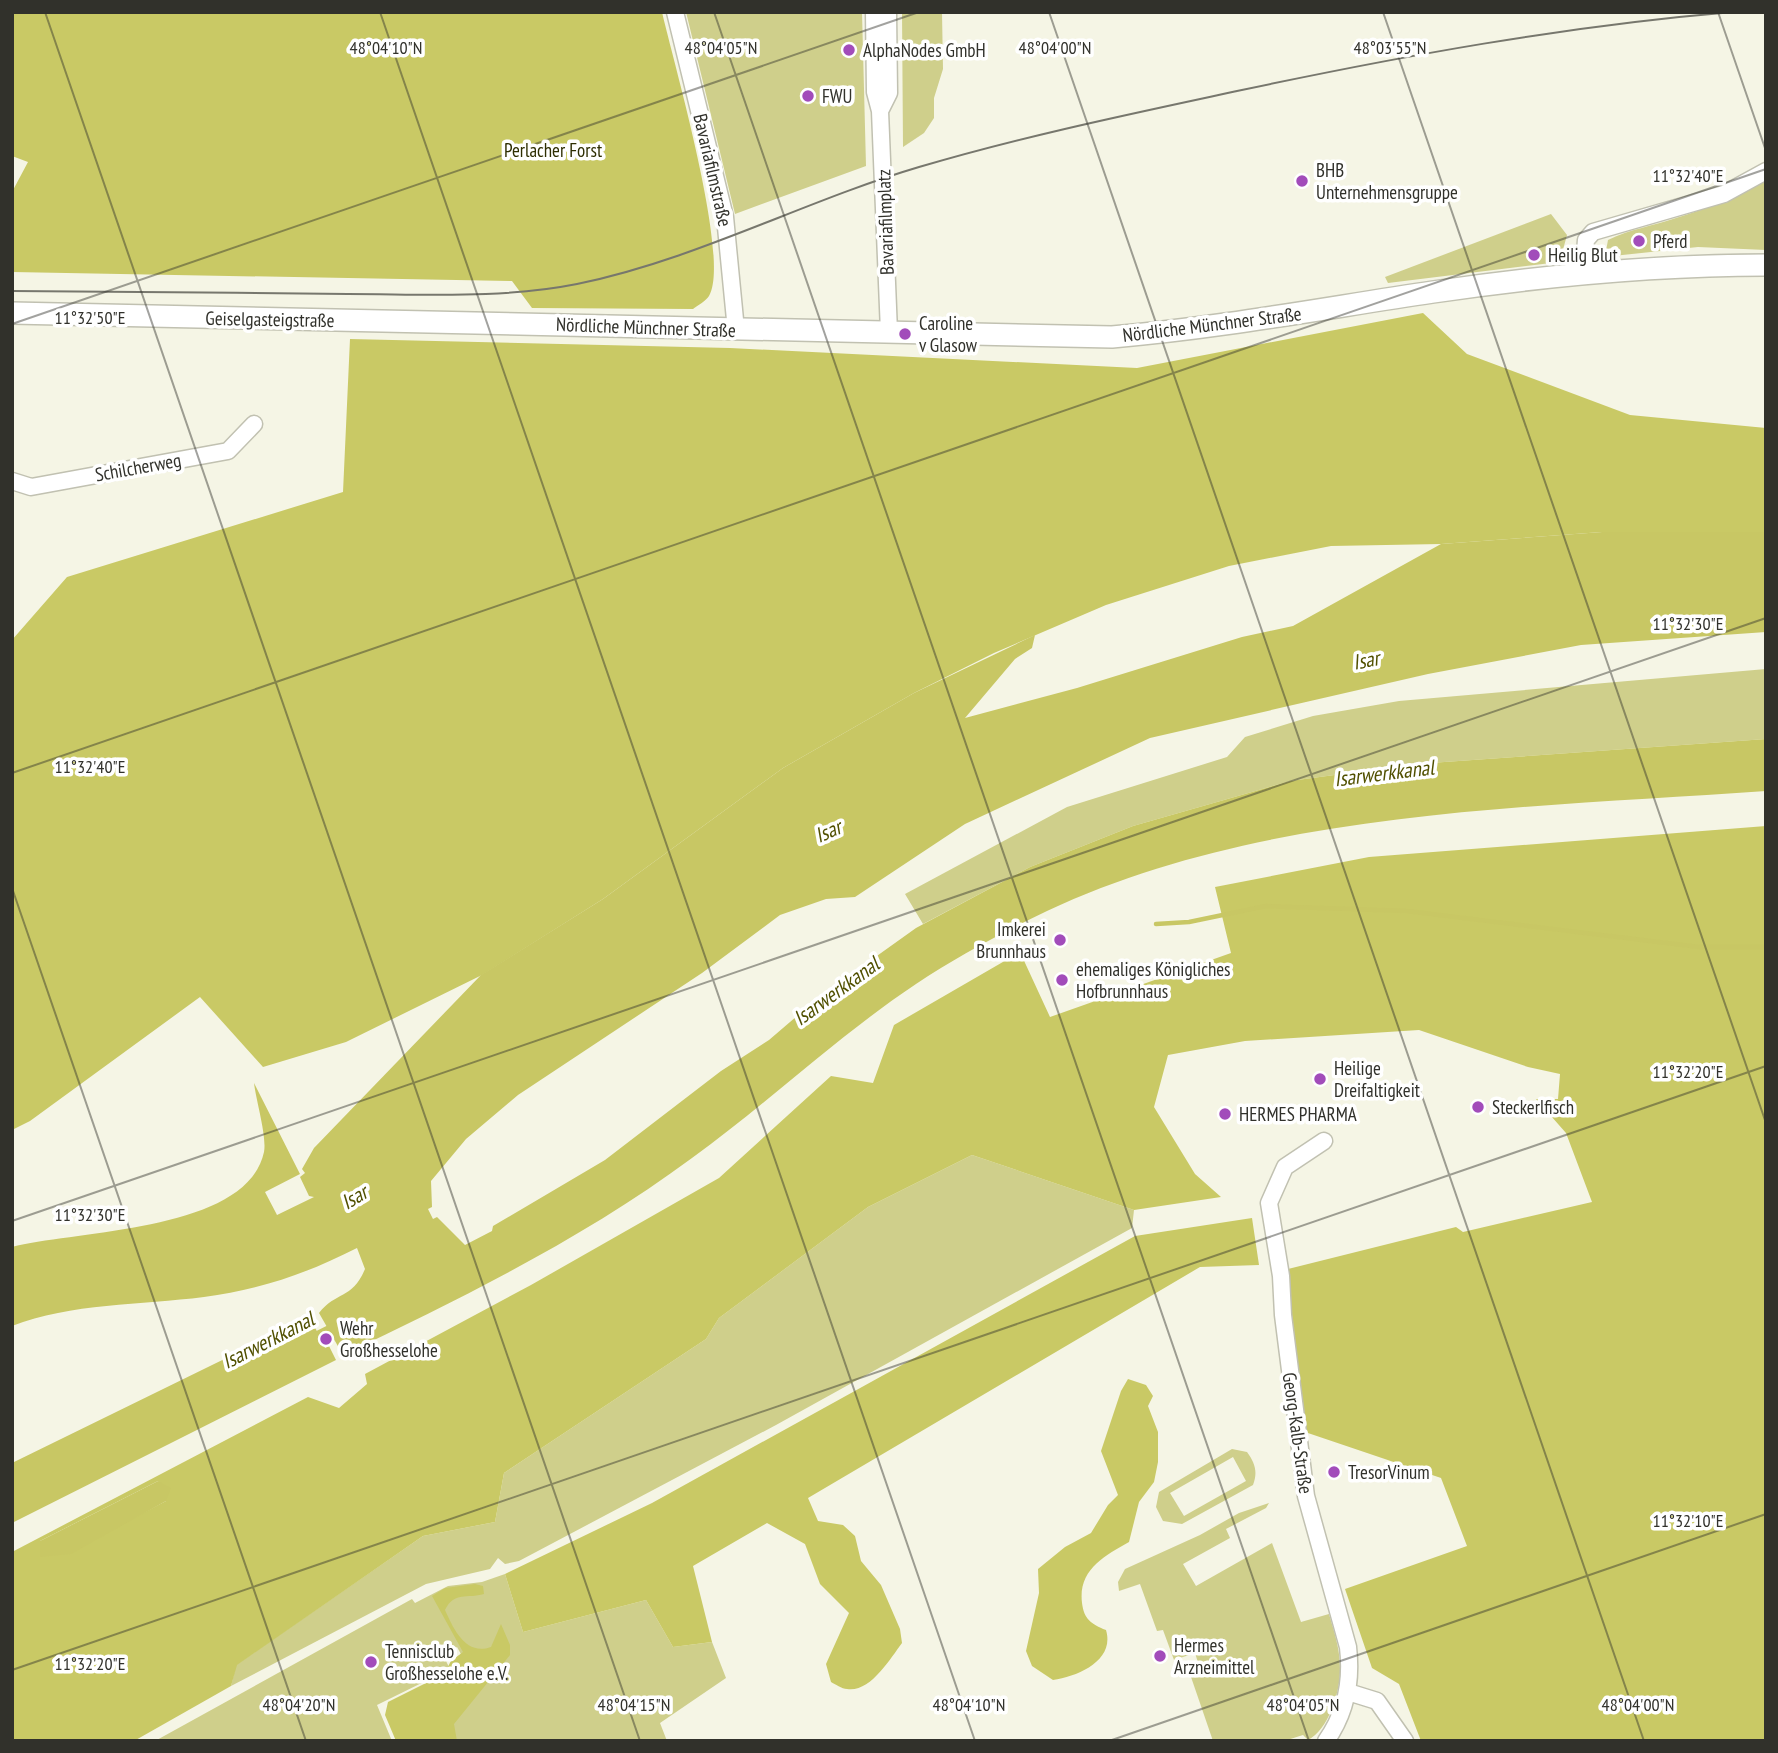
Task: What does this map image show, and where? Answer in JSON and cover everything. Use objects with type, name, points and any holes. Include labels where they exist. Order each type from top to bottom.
[{"type":"main road","name":"Nördliche Münchner Straße","points":[[529,324],[1112,337],[1217,327],[1437,291],[1687,265],[1766,265]]},
{"type":"main road","name":"Geiselgasteigstraße","points":[[12,313],[529,324]]},
{"type":"street","name":"Bavariafilmstraße","points":[[675,12],[725,217],[736,330]]},
{"type":"street","name":"Bavariafilmplatz","points":[[874,12],[875,92],[880,111],[897,333]]},
{"type":"street","name":"Bavariafilmplatz","points":[[880,111],[889,93],[888,12]]},
{"type":"street","points":[[1583,275],[1584,247],[1593,232],[1724,194],[1766,171]]},
{"type":"street","name":"Schilcherweg","points":[[12,481],[31,487],[228,451],[254,424]]},
{"type":"street","name":"Georg-Kalb-Straße","points":[[1324,1140],[1285,1167],[1269,1203],[1281,1276],[1306,1496],[1348,1647],[1351,1671],[1348,1692],[1326,1741]]},
{"type":"street","points":[[1348,1692],[1377,1701],[1405,1741]]},
{"type":"green space","name":"Perlacher Forst","points":[[12,12],[662,12],[707,203],[714,275],[709,296],[693,309],[532,308],[512,281],[12,272],[12,192],[28,162],[12,156]]},
{"type":"green space","points":[[686,12],[862,12],[866,166],[735,214]]},
{"type":"green space","points":[[902,12],[942,12],[943,69],[934,98],[934,118],[924,133],[903,147]]},
{"type":"green space","points":[[1766,177],[1766,250],[1698,247],[1613,256],[1606,251],[1608,240],[1699,210]]},
{"type":"green space","points":[[1551,214],[1567,235],[1561,257],[1551,263],[1388,283],[1385,277]]},
{"type":"green space","points":[[1423,313],[1467,354],[1630,415],[1766,428],[1766,532],[1602,532],[1441,544],[1331,546],[1229,566],[1106,605],[994,653],[914,693],[783,768],[603,899],[482,975],[346,1042],[263,1067],[200,997],[30,1121],[12,1130],[12,640],[67,577],[343,492],[350,339],[730,348],[1137,368]]},
{"type":"green space","points":[[1766,669],[1766,739],[1416,764],[1290,781],[1133,826],[1030,867],[923,924],[905,894],[1067,807],[1227,757],[1245,737],[1313,716],[1399,701]]},
{"type":"green space","points":[[1766,826],[1766,1741],[1421,1741],[1399,1684],[1372,1668],[1345,1589],[1467,1546],[1441,1478],[1302,1431],[1288,1269],[1456,1227],[1463,1232],[1592,1202],[1566,1133],[1536,1099],[1558,1099],[1560,1074],[1528,1067],[1419,1030],[1245,1041],[1168,1055],[1154,1107],[1195,1174],[1221,1197],[1134,1210],[972,1155],[868,1207],[719,1318],[706,1339],[504,1473],[495,1522],[423,1536],[237,1665],[231,1686],[134,1741],[12,1741],[12,1552],[308,1397],[339,1408],[367,1384],[365,1374],[531,1285],[719,1178],[831,1076],[873,1083],[894,1025],[1020,952],[1050,1017],[1231,953],[1215,887],[1369,857]],"holes":[[[158,1481],[166,1501],[109,1531],[40,1541]]]},
{"type":"green space","points":[[972,1155],[1134,1210],[1132,1228],[776,1425],[519,1561],[505,1564],[498,1558],[490,1569],[426,1584],[231,1686],[236,1665],[423,1536],[495,1522],[504,1473],[706,1339],[719,1318],[868,1207]]},
{"type":"green space","points":[[1252,1218],[1259,1265],[1200,1267],[808,1498],[818,1521],[843,1525],[855,1536],[861,1561],[881,1585],[900,1629],[902,1643],[879,1674],[864,1686],[845,1689],[831,1682],[826,1664],[849,1613],[820,1584],[805,1544],[767,1523],[693,1566],[712,1642],[673,1647],[646,1600],[523,1632],[505,1574],[652,1503],[1135,1236]]},
{"type":"green space","points":[[1128,1379],[1146,1385],[1153,1396],[1148,1406],[1158,1432],[1158,1462],[1154,1482],[1139,1502],[1129,1542],[1095,1565],[1084,1582],[1084,1613],[1089,1620],[1106,1630],[1105,1650],[1093,1665],[1074,1675],[1053,1680],[1032,1666],[1026,1651],[1039,1593],[1038,1569],[1065,1547],[1091,1533],[1108,1505],[1118,1495],[1101,1451],[1121,1391]]},
{"type":"green space","points":[[1232,1449],[1247,1452],[1255,1468],[1253,1485],[1182,1524],[1163,1521],[1156,1507],[1159,1492]],"holes":[[[1233,1457],[1246,1481],[1184,1516],[1170,1493]]]},
{"type":"green space","points":[[1269,1503],[1266,1508],[1226,1529],[1230,1538],[1183,1564],[1196,1586],[1272,1543],[1301,1622],[1329,1614],[1339,1654],[1338,1687],[1328,1718],[1308,1740],[1303,1735],[1284,1741],[1213,1741],[1191,1677],[1201,1672],[1195,1653],[1174,1660],[1163,1630],[1157,1631],[1140,1584],[1119,1591],[1118,1582],[1125,1569],[1200,1535],[1239,1513]]},
{"type":"green space","points":[[505,1574],[523,1632],[646,1600],[673,1647],[712,1642],[726,1678],[660,1723],[667,1741],[456,1741],[453,1724],[502,1642],[466,1663],[457,1647],[443,1655],[450,1669],[377,1705],[392,1741],[155,1741],[412,1599],[415,1603],[448,1586],[482,1582]]},
{"type":"green space","points":[[475,1584],[483,1586],[484,1594],[452,1600],[445,1610],[457,1633],[468,1645],[475,1648],[491,1647],[501,1624],[510,1645],[510,1655],[454,1724],[457,1741],[396,1741],[385,1715],[388,1702],[444,1674],[451,1661],[463,1652],[432,1596],[445,1588]]},
{"type":"water","name":"Isar","points":[[1602,532],[1766,532],[1766,632],[1581,645],[1428,674],[1150,738],[965,824],[855,897],[826,899],[780,915],[702,973],[518,1095],[466,1139],[431,1181],[432,1207],[428,1209],[433,1219],[437,1217],[465,1245],[492,1231],[493,1226],[605,1160],[721,1071],[769,1040],[818,998],[916,928],[1030,867],[1133,826],[1290,781],[1416,764],[1766,739],[1766,791],[1399,819],[1308,833],[1218,852],[1131,877],[1047,911],[948,964],[859,1025],[748,1115],[651,1187],[522,1265],[343,1355],[319,1313],[349,1291],[360,1279],[365,1269],[357,1248],[302,1273],[244,1290],[204,1297],[82,1309],[35,1318],[12,1326],[12,1247],[116,1231],[194,1213],[227,1198],[251,1178],[265,1145],[254,1083],[300,1174],[265,1192],[277,1215],[314,1197],[309,1196],[300,1177],[305,1173],[302,1169],[314,1148],[481,975],[603,899],[783,768],[914,693],[1035,635],[1032,648],[1015,659],[965,718],[1077,688],[1242,637],[1293,626],[1441,544]]},
{"type":"water","points":[[310,1317],[325,1348],[329,1346],[336,1360],[12,1523],[12,1463]]},
{"type":"water","points":[[158,1481],[171,1488],[166,1501],[71,1554],[40,1557],[40,1541]]},
{"type":"waterway","points":[[1156,924],[1189,922],[1266,906],[1407,911],[1699,947],[1766,947]]},
{"type":"waterway","name":"Isarwerkkanal","points":[[302,1346],[344,1325]]},
{"type":"tram line","points":[[12,291],[434,295],[549,289],[664,260],[919,167],[1077,126],[1422,54],[1608,25],[1733,12]]},
{"type":"place","name":"AlphaNodes GmbH","points":[[849,50]]},
{"type":"place","name":"FWU","points":[[808,96]]},
{"type":"place","name":"BHB Unternehmensgruppe","points":[[1302,181]]},
{"type":"place","name":"Pferd","points":[[1639,241]]},
{"type":"place","name":"Heilig Blut","points":[[1534,255]]},
{"type":"place","name":"Caroline v Glasow","points":[[905,334]]},
{"type":"place","name":"Imkerei Brunnhaus","points":[[1060,940]]},
{"type":"place","name":"ehemaliges Königliches Hofbrunnhaus","points":[[1062,980]]},
{"type":"place","name":"Heilige Dreifaltigkeit","points":[[1320,1079]]},
{"type":"place","name":"Steckerlfisch","points":[[1478,1107]]},
{"type":"place","name":"HERMES PHARMA","points":[[1225,1114]]},
{"type":"place","name":"Wehr Großhesselohe","points":[[326,1339]]},
{"type":"place","name":"TresorVinum","points":[[1334,1472]]},
{"type":"place","name":"Hermes Arzneimittel","points":[[1160,1656]]},
{"type":"place","name":"Tennisclub Großhesselohe e.V.","points":[[371,1662]]}]
